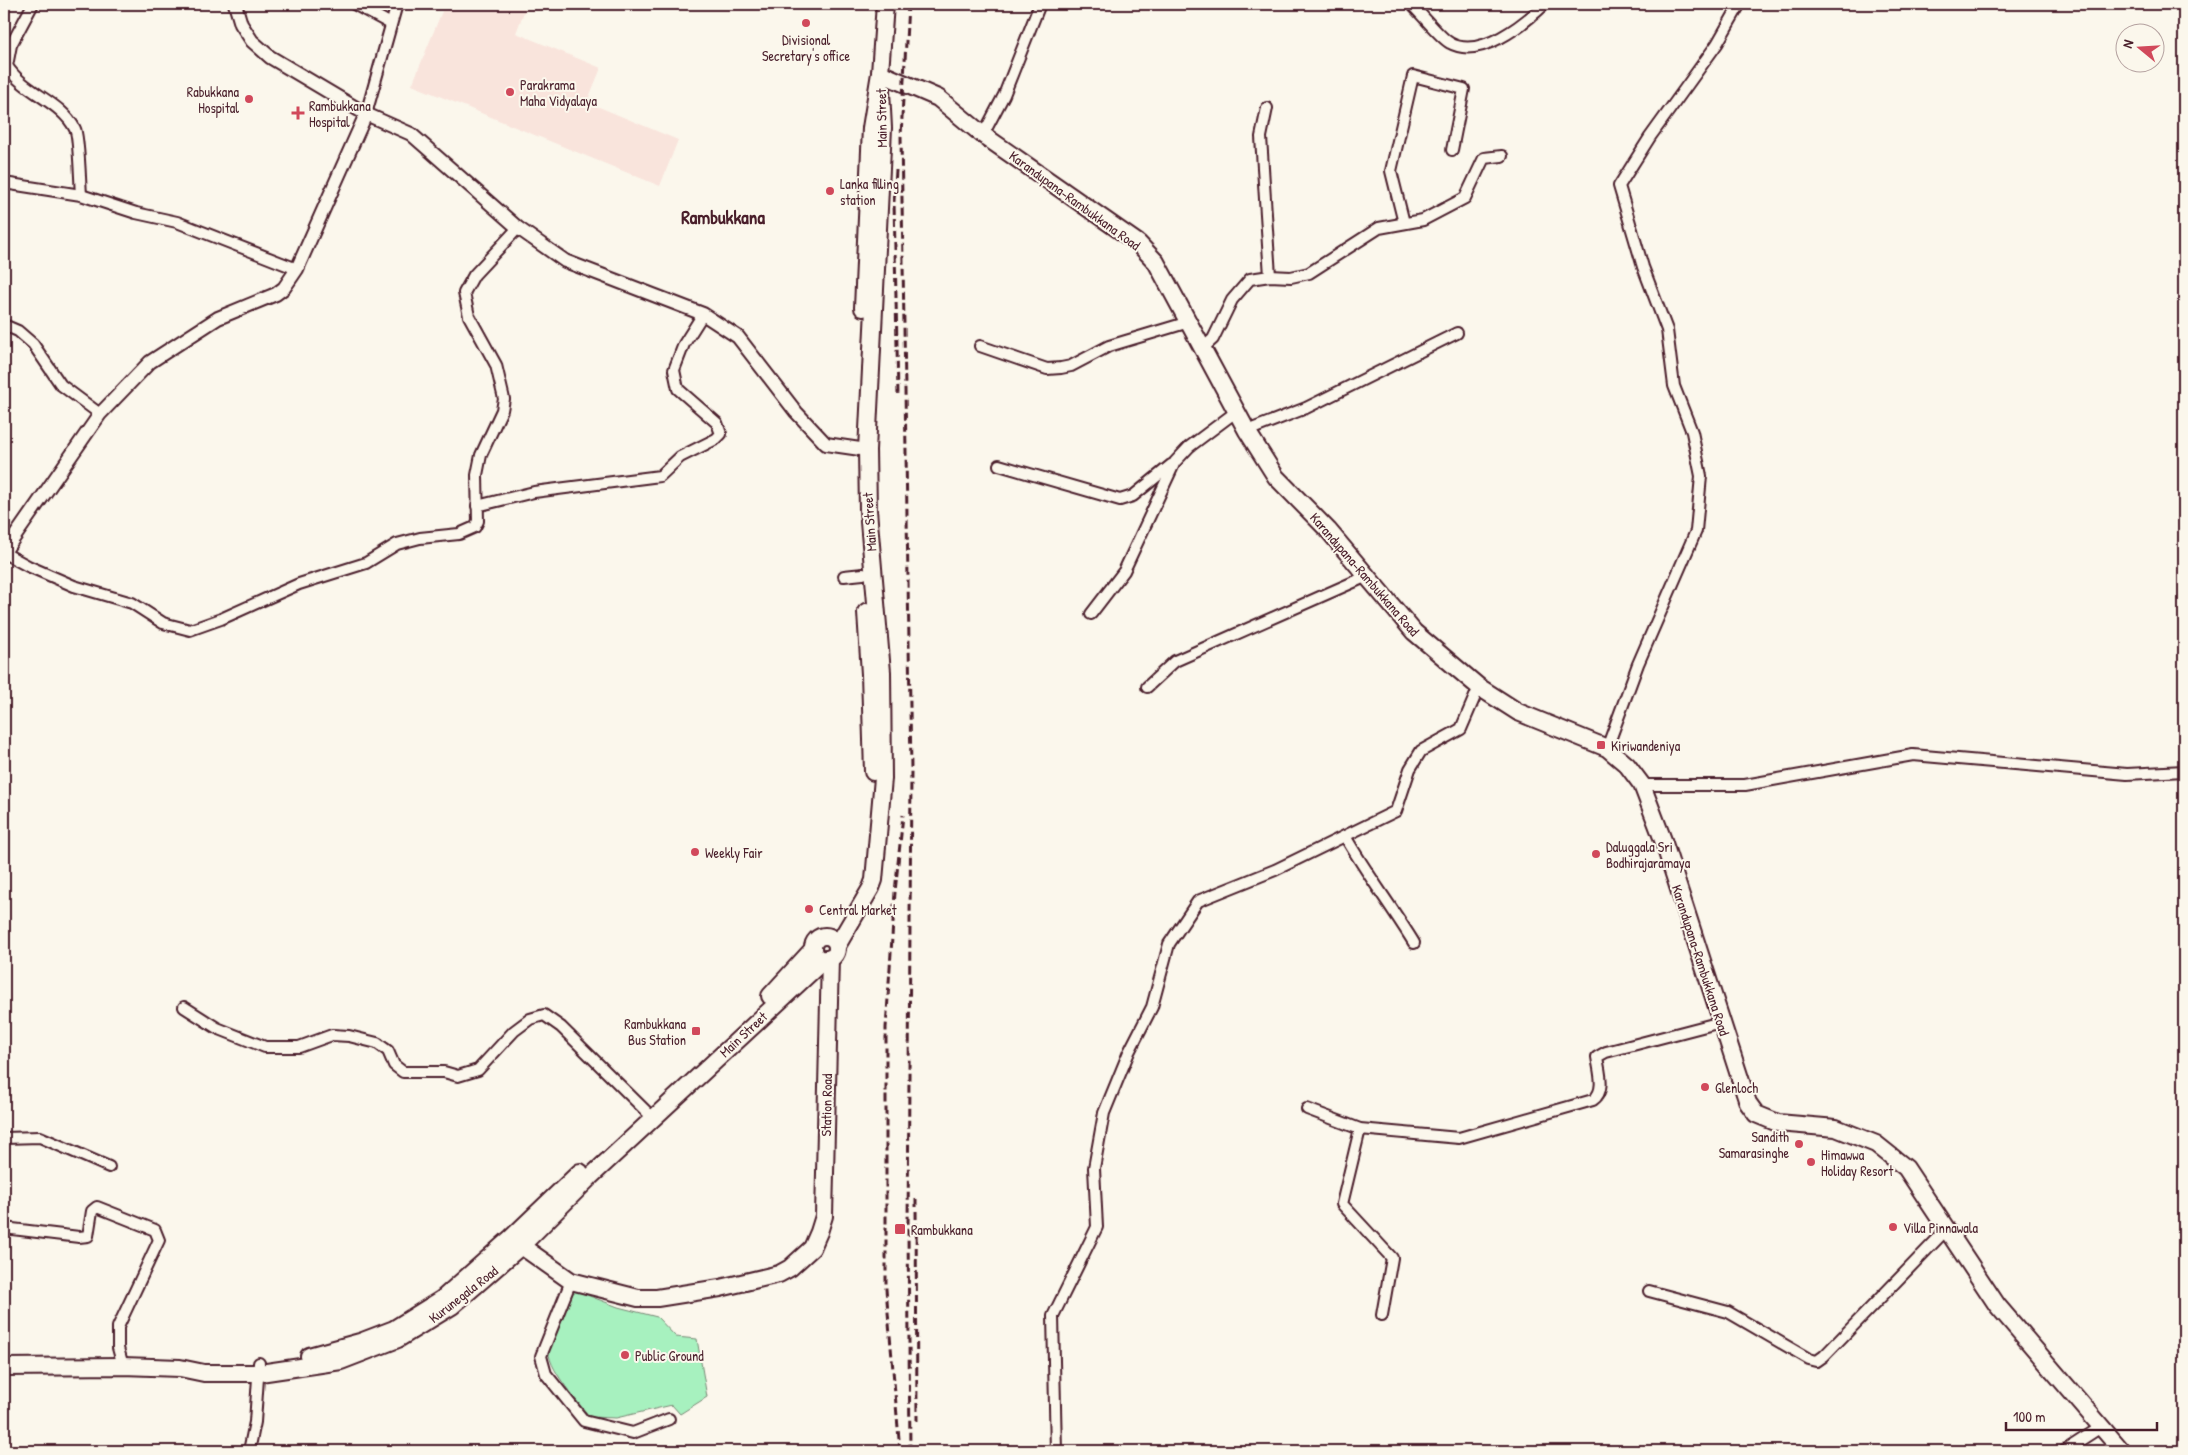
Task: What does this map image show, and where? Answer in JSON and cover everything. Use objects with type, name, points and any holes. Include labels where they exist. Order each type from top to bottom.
[{"type":"main road","name":"Main Street","points":[[878,822],[873,779],[870,666],[858,503],[863,450],[868,176],[871,128],[880,73],[886,4]]},
{"type":"main road","name":"Karandupana-Rambukkana Road","points":[[880,73],[938,98],[951,106],[983,135],[1138,244],[1156,262],[1247,431],[1276,476],[1328,530],[1365,577],[1414,632],[1479,687],[1518,712],[1607,748],[1627,765],[1642,785],[1663,840],[1748,1103],[1756,1114],[1778,1123],[1836,1128],[1876,1144],[1906,1168],[1997,1305],[2122,1451]]},
{"type":"main road","name":"Main Street","points":[[656,1112],[743,1023],[826,950],[855,915],[874,880],[883,778],[882,672],[863,450]]},
{"type":"main road","name":"Station Road","points":[[571,1281],[638,1298],[657,1298],[720,1288],[780,1274],[796,1263],[812,1248],[824,1216],[826,1191],[826,950]]},
{"type":"main road","name":"Kurunegala Road","points":[[4,1367],[260,1368],[341,1361],[398,1340],[452,1306],[516,1242],[590,1177],[656,1112]]},
{"type":"main road","points":[[516,1242],[571,1281]]},
{"type":"street","points":[[33,4],[11,45],[7,66],[15,78],[58,109],[76,130],[81,195]]},
{"type":"street","points":[[235,4],[241,24],[252,41],[270,56],[366,114],[411,134],[518,228],[565,262],[703,314],[738,337],[796,412],[826,444],[863,450]]},
{"type":"street","points":[[354,4],[391,24]]},
{"type":"street","points":[[397,4],[366,114],[297,269],[284,288],[276,294],[218,318],[150,362],[100,414],[4,552],[28,566],[74,586],[132,603],[163,623],[190,630],[221,620],[299,584],[366,563],[397,544],[420,538],[459,534],[475,527],[478,521],[477,475],[481,455],[502,410],[504,399],[496,365],[469,316],[464,293],[474,275],[518,228]]},
{"type":"street","points":[[983,135],[1004,96],[1040,4]]},
{"type":"street","points":[[1412,4],[1449,43],[1468,48],[1496,41],[1545,4]]},
{"type":"street","points":[[1607,748],[1638,664],[1696,531],[1701,476],[1692,432],[1674,386],[1667,330],[1643,267],[1619,186],[1650,137],[1717,44],[1740,4]]},
{"type":"street","points":[[1404,223],[1391,171],[1413,76],[1464,89],[1452,150]]},
{"type":"street","points":[[1267,108],[1261,137],[1270,276]]},
{"type":"street","points":[[1203,348],[1213,339],[1232,300],[1250,279],[1270,276],[1291,277],[1309,273],[1379,228],[1423,220],[1465,198],[1484,158],[1502,156]]},
{"type":"street","points":[[4,183],[81,195],[136,213],[176,222],[297,269]]},
{"type":"street","points":[[477,506],[534,492],[660,476],[680,457],[716,439],[721,434],[717,423],[678,389],[674,370],[684,344],[703,314]]},
{"type":"street","points":[[980,346],[1047,369],[1061,368],[1071,366],[1109,346],[1189,322]]},
{"type":"street","points":[[4,326],[18,331],[33,344],[61,385],[100,414]]},
{"type":"street","points":[[1247,431],[1306,408],[1457,333]]},
{"type":"street","points":[[999,465],[1120,500],[1133,496],[1175,462],[1188,447],[1237,410]]},
{"type":"street","points":[[1091,614],[1124,571],[1175,462]]},
{"type":"street","points":[[844,576],[863,574]]},
{"type":"street","points":[[1146,686],[1175,661],[1365,577]]},
{"type":"street","points":[[1056,1451],[1054,1316],[1098,1227],[1094,1168],[1104,1113],[1129,1052],[1152,1007],[1169,944],[1198,901],[1275,870],[1396,812],[1410,769],[1421,751],[1460,729],[1479,687]]},
{"type":"street","points":[[1642,785],[1745,784],[1913,755],[2127,774],[2184,771]]},
{"type":"street","points":[[1345,836],[1364,870],[1399,917],[1414,943]]},
{"type":"street","points":[[184,1007],[217,1028],[266,1047],[299,1047],[332,1035],[350,1036],[377,1042],[388,1051],[394,1065],[403,1072],[444,1072],[458,1076],[478,1070],[514,1031],[530,1018],[544,1015],[561,1027],[656,1112]]},
{"type":"street","points":[[1307,1109],[1360,1129],[1459,1138],[1593,1100],[1599,1096],[1601,1089],[1597,1057],[1606,1052],[1721,1022]]},
{"type":"street","points":[[1360,1129],[1342,1204],[1392,1258],[1382,1316]]},
{"type":"street","points":[[4,1138],[40,1137],[109,1167]]},
{"type":"street","points":[[4,1228],[79,1237],[88,1236],[92,1210],[97,1206],[155,1230],[159,1240],[118,1327],[118,1348],[123,1366]]},
{"type":"street","points":[[1649,1291],[1728,1312],[1809,1359],[1817,1361],[1947,1229]]},
{"type":"street","points":[[571,1281],[540,1356],[546,1374],[584,1421],[633,1433],[669,1419]]},
{"type":"street","points":[[248,1451],[255,1422],[260,1368]]},
{"type":"street","points":[[2064,1451],[2101,1427]]},
{"type":"shaded area","name":"Parakrama Maha Vidyalaya","points":[[445,4],[527,4],[516,33],[601,68],[587,102],[678,140],[660,186],[412,85]]},
{"type":"green space","name":"Public Ground","points":[[574,1290],[618,1307],[657,1317],[676,1337],[697,1339],[707,1397],[680,1414],[672,1405],[616,1418],[590,1417],[557,1374],[549,1356],[553,1335]]},
{"type":"railway","points":[[908,4],[901,136],[911,770],[908,1230],[910,1451]]},
{"type":"railway","points":[[896,170],[894,201],[898,395]]},
{"type":"railway","points":[[900,1451],[886,1289],[886,1028],[895,892],[903,815]]},
{"type":"railway","points":[[916,1199],[917,1421]]},
{"type":"place","name":"Divisional Secretary's office","points":[[806,23]]},
{"type":"place","name":"Parakrama Maha Vidyalaya","points":[[510,92]]},
{"type":"place","name":"Rabukkana Hospital","points":[[249,99]]},
{"type":"place","name":"Rambukkana Hospital","points":[[298,113]]},
{"type":"place","name":"Lanka filling station","points":[[830,191]]},
{"type":"place","name":"Kiriwandeniya","points":[[1601,745]]},
{"type":"place","name":"Weekly Fair","points":[[695,852]]},
{"type":"place","name":"Daluggala Sri Bodhirajaramaya","points":[[1596,854]]},
{"type":"place","name":"Central Market","points":[[809,909]]},
{"type":"place","name":"Rambukkana Bus Station","points":[[696,1031]]},
{"type":"place","name":"Glenloch","points":[[1705,1087]]},
{"type":"place","name":"Sandith Samarasinghe","points":[[1799,1144]]},
{"type":"place","name":"Himawwa Holiday Resort","points":[[1811,1162]]},
{"type":"place","name":"Villa Pinnawala","points":[[1893,1227]]},
{"type":"place","name":"Rambukkana","points":[[900,1229]]},
{"type":"place","name":"Public Ground","points":[[625,1355]]},
{"type":"district","name":"Rambukkana","points":[[723,217]]}]
